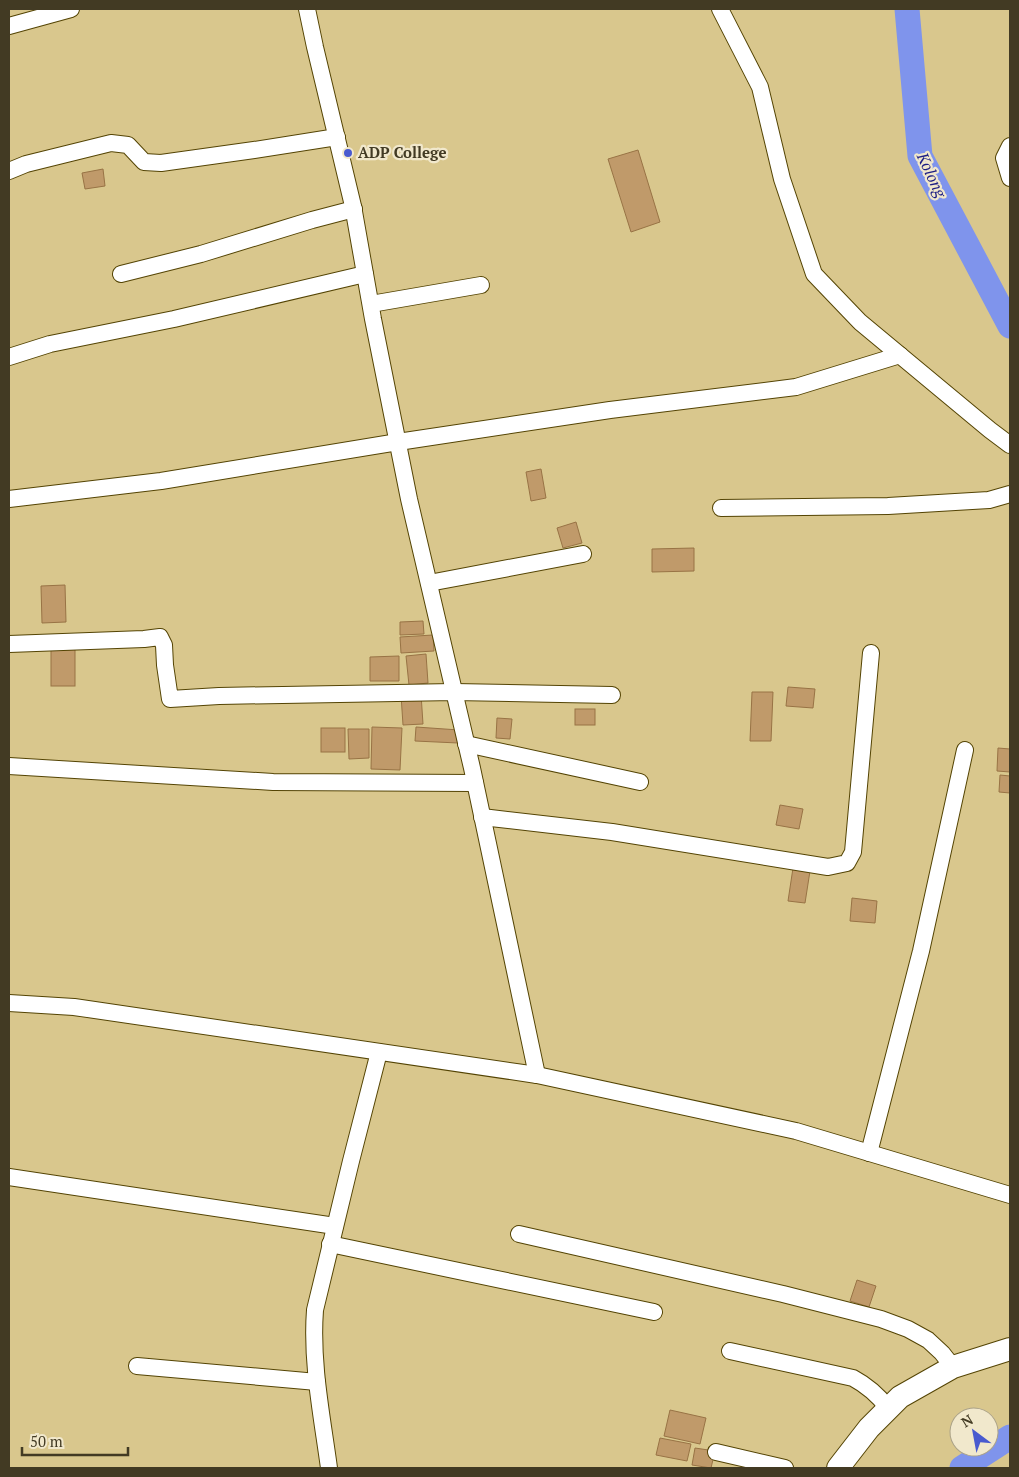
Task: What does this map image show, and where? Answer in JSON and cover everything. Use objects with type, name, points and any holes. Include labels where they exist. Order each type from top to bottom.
[{"type":"street","points":[[9,26],[71,9]]},
{"type":"street","points":[[307,9],[354,209],[409,499],[475,783],[537,1076]]},
{"type":"street","points":[[720,9],[760,87],[782,179],[814,274],[860,322],[1010,446]]},
{"type":"street","points":[[9,171],[26,164],[111,143],[128,145],[144,162],[162,162],[337,137]]},
{"type":"street","points":[[1010,146],[1004,158],[1010,178]]},
{"type":"street","points":[[121,274],[201,254],[354,209]]},
{"type":"street","points":[[9,357],[50,344],[174,319],[365,274]]},
{"type":"street","points":[[371,304],[481,285]]},
{"type":"street","points":[[9,499],[160,481],[610,410],[796,387],[900,355]]},
{"type":"street","points":[[721,508],[888,506],[988,500],[1010,494]]},
{"type":"street","points":[[429,583],[583,554]]},
{"type":"street","points":[[9,644],[144,640],[160,637],[164,645],[170,699],[229,696],[454,692],[612,695]]},
{"type":"street","points":[[482,817],[612,832],[828,868],[847,863],[853,852],[871,653]]},
{"type":"street","points":[[466,744],[640,782]]},
{"type":"street","points":[[869,1152],[921,950],[964,750]]},
{"type":"street","points":[[9,766],[273,782],[475,783]]},
{"type":"street","points":[[9,1003],[74,1007],[537,1076],[796,1131],[1010,1195]]},
{"type":"street","points":[[328,1468],[317,1382],[314,1332],[315,1310],[379,1052]]},
{"type":"street","points":[[9,1177],[335,1226]]},
{"type":"street","points":[[519,1234],[792,1296],[881,1319],[908,1329],[928,1340],[953,1367]]},
{"type":"street","points":[[330,1244],[654,1312]]},
{"type":"street","points":[[838,1468],[869,1428],[900,1396],[953,1367],[1010,1349]]},
{"type":"street","points":[[730,1351],[853,1378],[867,1386],[880,1397],[888,1408]]},
{"type":"street","points":[[137,1366],[317,1382]]},
{"type":"street","points":[[716,1452],[785,1468]]},
{"type":"building","points":[[638,150],[660,222],[631,232],[608,159]]},
{"type":"building","points":[[103,169],[105,186],[85,189],[82,173]]},
{"type":"building","points":[[541,469],[546,498],[531,501],[526,472]]},
{"type":"building","points":[[576,522],[582,543],[563,548],[557,528]]},
{"type":"building","points":[[694,548],[694,571],[652,572],[652,549]]},
{"type":"building","points":[[65,585],[66,622],[42,623],[41,586]]},
{"type":"building","points":[[423,621],[424,634],[400,635],[400,622]]},
{"type":"building","points":[[433,635],[434,651],[401,653],[400,637]]},
{"type":"building","points":[[51,649],[75,649],[75,686],[51,686]]},
{"type":"building","points":[[426,654],[428,683],[409,685],[406,656]]},
{"type":"building","points":[[399,656],[399,681],[370,681],[370,657]]},
{"type":"building","points":[[788,687],[815,689],[813,708],[786,706]]},
{"type":"building","points":[[752,692],[773,692],[771,741],[750,741]]},
{"type":"building","points":[[421,694],[423,724],[403,725],[401,695]]},
{"type":"building","points":[[575,709],[595,709],[595,725],[575,725]]},
{"type":"building","points":[[497,718],[512,719],[510,739],[496,738]]},
{"type":"building","points":[[372,727],[402,728],[400,770],[371,769]]},
{"type":"building","points":[[416,727],[459,730],[458,743],[415,741]]},
{"type":"building","points":[[321,728],[345,728],[345,752],[321,752]]},
{"type":"building","points":[[348,729],[369,729],[369,758],[349,759]]},
{"type":"building","points":[[998,748],[1010,749],[1010,772],[997,771]]},
{"type":"building","points":[[1000,775],[1010,776],[1010,793],[999,792]]},
{"type":"building","points":[[780,805],[803,809],[799,829],[776,825]]},
{"type":"building","points":[[793,868],[810,871],[805,903],[788,901]]},
{"type":"building","points":[[852,898],[877,901],[875,923],[850,921]]},
{"type":"building","points":[[857,1280],[876,1286],[869,1307],[850,1301]]},
{"type":"building","points":[[670,1410],[706,1418],[700,1444],[664,1436]]},
{"type":"building","points":[[660,1438],[691,1444],[687,1461],[656,1455]]},
{"type":"building","points":[[695,1448],[715,1451],[711,1468],[692,1465]]},
{"type":"waterway","name":"Kolong","points":[[907,9],[920,156],[1010,326]]},
{"type":"waterway","name":"Kolong","points":[[962,1468],[1010,1437]]},
{"type":"place","name":"ADP College","points":[[348,153]]}]
